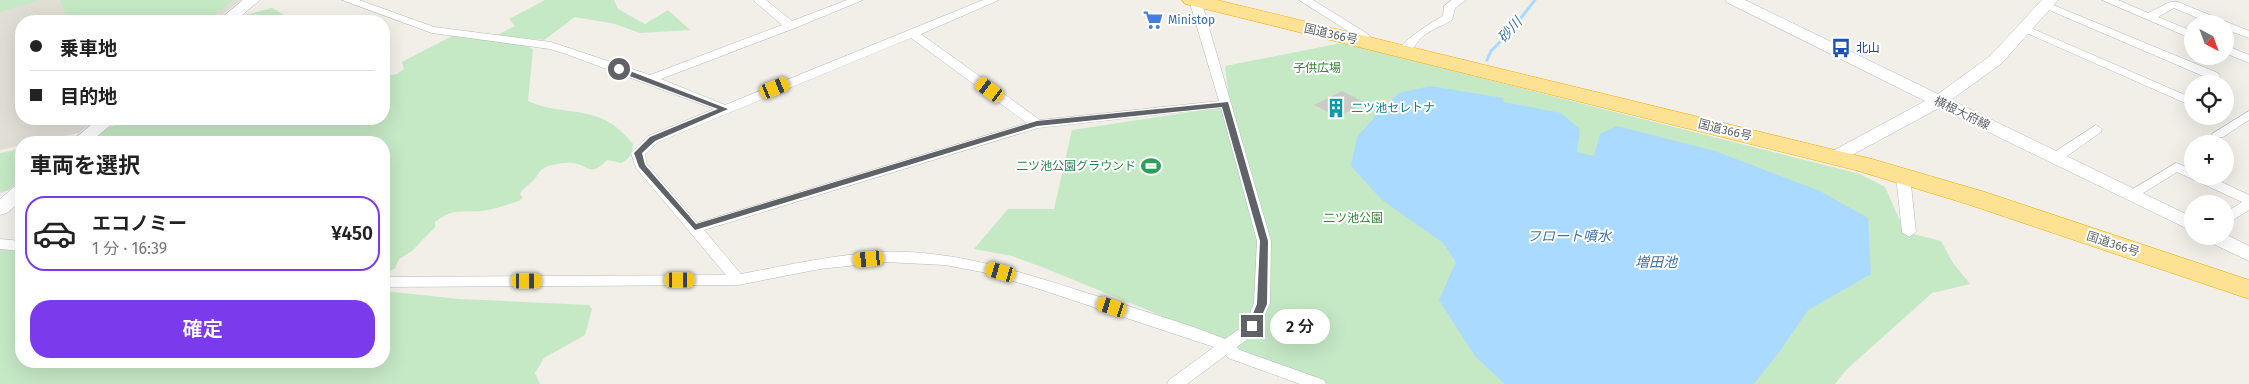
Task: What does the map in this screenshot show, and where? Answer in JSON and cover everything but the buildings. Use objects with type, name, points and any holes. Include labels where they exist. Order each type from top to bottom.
[{"type":"highway","name":"国道366号","points":[[1194,0],[1835,157],[1976,198],[2249,290]]},
{"type":"street","points":[[233,15],[252,0]]},
{"type":"street","points":[[348,0],[432,30],[550,46],[654,81],[724,109]]},
{"type":"street","points":[[759,0],[791,26]]},
{"type":"street","points":[[654,81],[655,78],[857,0]]},
{"type":"street","points":[[738,280],[641,165],[638,153],[652,139],[993,0]]},
{"type":"street","points":[[1175,384],[1252,326],[1262,304],[1263,238],[1200,12],[1194,0]]},
{"type":"street","points":[[1305,0],[1364,36],[1367,42]]},
{"type":"street","points":[[1402,51],[1410,48],[1415,37],[1448,18],[1450,6],[1460,0]]},
{"type":"street","name":"横根大府線","points":[[1733,0],[2184,222]]},
{"type":"street","points":[[2108,0],[2184,32]]},
{"type":"street","points":[[1835,157],[1936,100],[1986,68],[2026,29],[2048,2],[2212,75]]},
{"type":"street","points":[[2149,17],[2174,4],[2201,15]]},
{"type":"street","points":[[2026,29],[2184,98]]},
{"type":"street","points":[[2234,29],[2249,35]]},
{"type":"street","points":[[912,33],[1037,124]]},
{"type":"street","points":[[2234,53],[2249,59]]},
{"type":"street","points":[[695,228],[1037,124],[1225,104]]},
{"type":"street","points":[[2218,134],[2249,115]]},
{"type":"street","points":[[88,136],[101,125]]},
{"type":"street","points":[[2055,158],[2096,129]]},
{"type":"street","points":[[2130,195],[2176,167],[2184,170]]},
{"type":"street","points":[[1903,176],[1909,232]]},
{"type":"street","points":[[2215,185],[2249,202],[2234,213]]},
{"type":"street","points":[[0,209],[15,196]]},
{"type":"street","points":[[0,244],[15,245]]},
{"type":"street","points":[[2232,245],[2249,254]]},
{"type":"street","points":[[390,282],[738,280],[820,264],[886,257],[945,260],[982,267],[1038,283],[1205,337],[1227,346],[1234,354],[1318,384]]},
{"type":"shaded area","points":[[0,0],[241,0],[222,15],[15,15],[15,125],[89,125],[79,133],[64,136],[15,136],[15,146],[0,150]]},
{"type":"green space","points":[[0,0],[36,0],[37,1],[0,12]]},
{"type":"green space","points":[[60,0],[233,0],[214,15],[66,15]]},
{"type":"green space","points":[[545,0],[614,0],[618,9],[645,24],[668,10],[690,30],[640,33],[615,24],[575,17],[544,40],[497,35],[515,26],[509,19]]},
{"type":"green space","points":[[272,8],[284,15],[245,15]]},
{"type":"green space","points":[[452,36],[523,45],[533,49],[528,101],[543,106],[596,116],[620,131],[633,144],[632,151],[630,156],[621,163],[607,160],[593,169],[572,163],[551,165],[541,170],[523,190],[520,194],[523,198],[519,201],[488,210],[448,214],[435,222],[435,227],[412,251],[399,259],[395,268],[390,271],[390,136],[98,136],[109,127],[116,125],[390,125],[390,75],[397,74],[404,69],[402,62]]},
{"type":"green space","name":"二ツ池公園","points":[[1342,43],[1860,174],[1885,187],[1905,232],[1941,241],[1953,263],[1970,284],[1932,293],[1846,370],[1835,384],[1318,384],[1237,357],[1238,344],[1216,338],[1042,267],[1012,256],[974,249],[1008,209],[1054,209],[1072,130],[1230,106],[1225,66]]},
{"type":"green space","points":[[15,150],[15,185],[9,190],[0,193],[0,153]]},
{"type":"green space","points":[[0,249],[15,250],[15,368],[390,368],[390,292],[459,299],[589,305],[592,309],[585,335],[544,358],[535,373],[540,384],[0,384]]},
{"type":"water","name":"増田池","points":[[1430,86],[1503,98],[1504,102],[1561,113],[1580,129],[1577,152],[1594,156],[1600,134],[1617,126],[1715,151],[1820,191],[1868,218],[1871,274],[1808,310],[1780,351],[1754,384],[1505,384],[1475,356],[1439,300],[1456,262],[1443,243],[1382,200],[1351,166],[1357,137],[1381,110],[1399,93]]},
{"type":"waterway","name":"砂川","points":[[1487,60],[1491,51],[1510,32],[1535,0]]},
{"type":"place","name":"Ministop","points":[[1153,20]]},
{"type":"place","name":"北山","points":[[1841,48]]},
{"type":"place","name":"二ツ池セレトナ","points":[[1336,108]]},
{"type":"place","name":"二ツ池公園グラウンド","points":[[1151,166]]},
{"type":"route","points":[[619,69],[724,109],[652,139],[638,153],[641,165],[695,228],[1037,124],[1225,104],[1264,241],[1262,304],[1252,326]]},
{"type":"park label","name":"子供広場","points":[[1317,68]]},
{"type":"water label","name":"フロート噴水","points":[[1569,236]]}]
